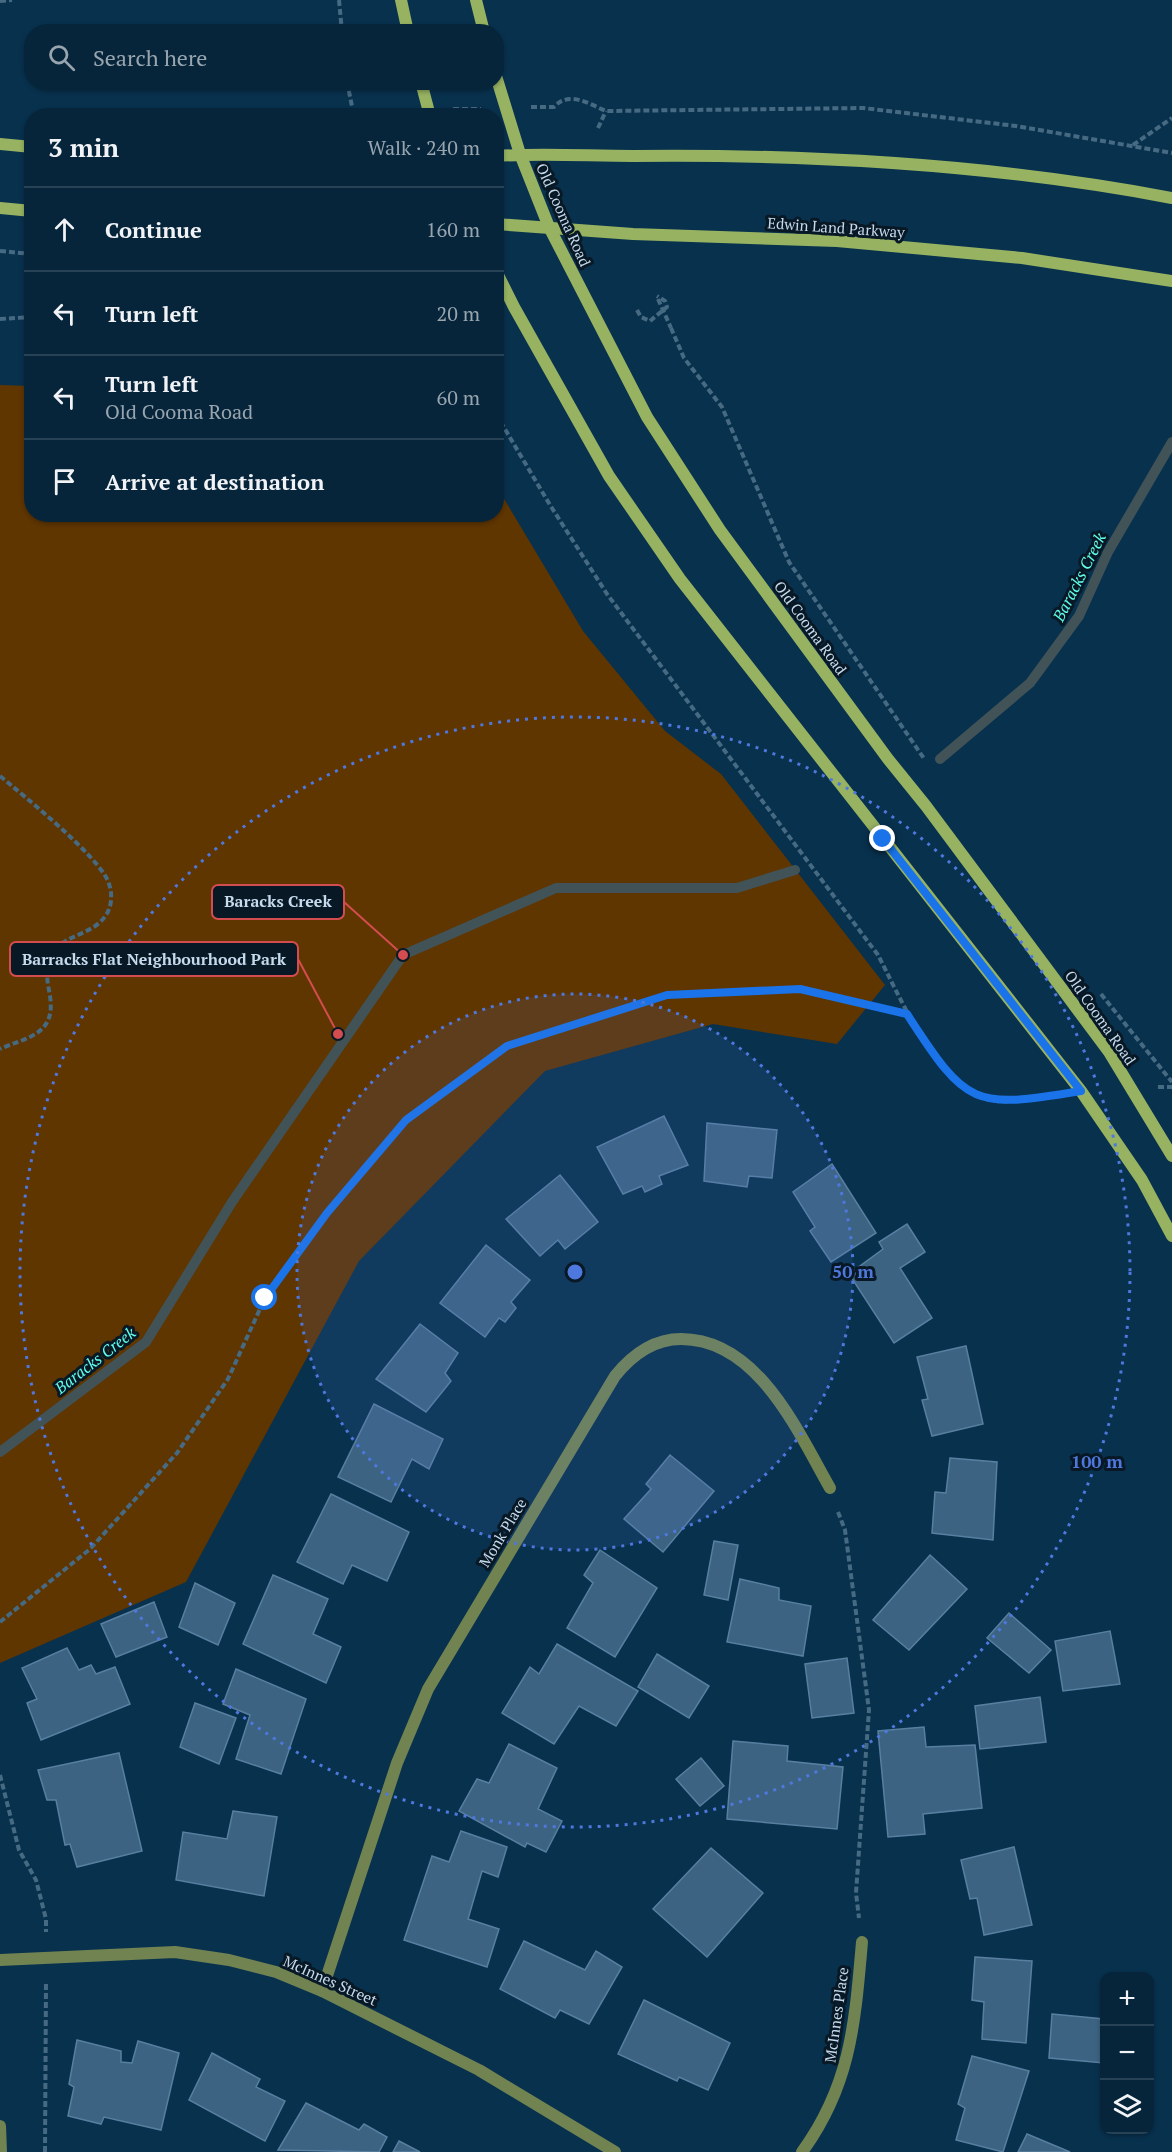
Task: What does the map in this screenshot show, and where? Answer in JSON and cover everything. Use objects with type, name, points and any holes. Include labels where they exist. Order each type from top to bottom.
[{"type":"main road","points":[[401,0],[406,24]]},
{"type":"main road","points":[[476,0],[482,24]]},
{"type":"main road","points":[[423,90],[428,108]]},
{"type":"main road","name":"Old Cooma Road","points":[[500,90],[520,154],[549,227],[653,426],[720,530],[888,759],[926,806],[1109,1053],[1172,1156]]},
{"type":"main road","points":[[0,144],[24,146]]},
{"type":"main road","points":[[504,155],[808,158],[962,167],[1103,185],[1172,198]]},
{"type":"main road","points":[[0,208],[24,210]]},
{"type":"main road","name":"Edwin Land Parkway","points":[[504,224],[633,234],[837,241],[1022,258],[1172,281]]},
{"type":"main road","points":[[504,287],[609,476],[680,579],[1081,1091],[1142,1180],[1172,1236]]},
{"type":"street","name":"Monk Place","points":[[322,1991],[397,1763],[428,1689],[615,1376],[629,1360],[647,1347],[673,1340],[703,1342],[730,1354],[766,1385],[800,1436],[830,1488]]},
{"type":"street","name":"McInnes Place","points":[[802,2152],[829,2110],[846,2066],[856,2014],[862,1942]]},
{"type":"street","name":"McInnes Street","points":[[0,1960],[175,1952],[229,1960],[257,1967],[322,1991],[479,2070],[615,2152]]},
{"type":"street","points":[[0,2126],[2,2152]]},
{"type":"path","points":[[0,1],[12,0]]},
{"type":"path","points":[[339,0],[341,24]]},
{"type":"path","points":[[349,90],[352,108]]},
{"type":"path","points":[[506,108],[554,106],[560,100],[573,98],[606,111],[863,108],[1016,126],[1172,153]]},
{"type":"path","points":[[598,128],[606,111]]},
{"type":"path","points":[[1134,145],[1172,118]]},
{"type":"path","points":[[0,251],[24,253]]},
{"type":"path","points":[[637,310],[641,317],[650,321],[667,307],[664,300],[657,296],[658,299],[670,328],[684,358],[722,407],[789,562],[926,761]]},
{"type":"path","points":[[0,318],[24,317]]},
{"type":"path","points":[[504,427],[607,594],[878,955],[907,1014],[955,1081],[979,1097],[1020,1101],[1081,1091]]},
{"type":"path","points":[[0,776],[96,863],[108,882],[112,899],[111,907],[100,922],[66,940],[54,950],[47,972],[50,1017],[43,1029],[26,1040],[0,1049]]},
{"type":"path","points":[[1095,986],[1172,1082]]},
{"type":"path","points":[[0,1622],[90,1549],[177,1453],[228,1379],[265,1298],[327,1213],[406,1120],[507,1046],[667,995],[800,989],[907,1014]]},
{"type":"path","points":[[830,1488],[845,1530],[870,1710],[856,1893],[862,1942]]},
{"type":"shaded area","points":[[0,385],[24,386],[24,522],[504,522],[504,499],[583,631],[665,731],[721,774],[885,985],[837,1044],[713,1024],[545,1071],[359,1261],[186,1582],[0,1663]]},
{"type":"building","points":[[664,1116],[688,1165],[659,1176],[662,1184],[645,1192],[642,1186],[623,1194],[597,1147]]},
{"type":"building","points":[[707,1123],[777,1130],[772,1178],[749,1176],[747,1187],[704,1181]]},
{"type":"building","points":[[832,1164],[876,1233],[831,1262],[810,1231],[815,1227],[793,1192]]},
{"type":"building","points":[[560,1175],[598,1222],[565,1249],[558,1240],[540,1256],[506,1219]]},
{"type":"building","points":[[907,1224],[925,1252],[900,1268],[932,1318],[894,1343],[849,1274],[883,1249],[879,1242]]},
{"type":"building","points":[[486,1245],[530,1280],[511,1302],[516,1308],[505,1322],[499,1318],[485,1337],[440,1303]]},
{"type":"building","points":[[420,1324],[458,1353],[445,1373],[451,1381],[426,1412],[376,1379]]},
{"type":"building","points":[[966,1346],[983,1424],[932,1436],[922,1400],[928,1399],[917,1357]]},
{"type":"building","points":[[374,1404],[443,1439],[429,1469],[412,1459],[391,1502],[338,1477]]},
{"type":"building","points":[[670,1455],[714,1491],[663,1552],[624,1519],[651,1489],[646,1484]]},
{"type":"building","points":[[950,1458],[997,1462],[993,1540],[932,1533],[935,1492],[946,1493]]},
{"type":"building","points":[[331,1494],[409,1532],[387,1581],[352,1565],[343,1584],[297,1562]]},
{"type":"building","points":[[714,1541],[738,1545],[728,1600],[704,1595]]},
{"type":"building","points":[[600,1550],[657,1588],[615,1657],[567,1628],[593,1583],[584,1575]]},
{"type":"building","points":[[930,1555],[967,1589],[909,1650],[873,1620]]},
{"type":"building","points":[[273,1575],[328,1599],[313,1634],[341,1647],[326,1683],[243,1644]]},
{"type":"building","points":[[740,1579],[779,1588],[779,1600],[811,1606],[803,1656],[727,1642]]},
{"type":"building","points":[[195,1583],[235,1603],[218,1645],[179,1627]]},
{"type":"building","points":[[154,1602],[167,1637],[116,1657],[101,1624]]},
{"type":"building","points":[[1009,1613],[1051,1650],[1029,1673],[987,1638]]},
{"type":"building","points":[[1110,1631],[1120,1684],[1063,1691],[1055,1641]]},
{"type":"building","points":[[557,1644],[638,1691],[616,1726],[579,1706],[554,1744],[502,1713],[530,1667],[539,1674]]},
{"type":"building","points":[[67,1648],[79,1670],[91,1665],[96,1674],[115,1667],[130,1704],[41,1740],[27,1703],[37,1699],[22,1668]]},
{"type":"building","points":[[657,1654],[709,1686],[689,1718],[638,1687]]},
{"type":"building","points":[[847,1658],[854,1713],[812,1718],[805,1664]]},
{"type":"building","points":[[236,1669],[306,1699],[281,1774],[236,1759],[250,1715],[223,1704]]},
{"type":"building","points":[[1040,1697],[1046,1742],[980,1749],[975,1706]]},
{"type":"building","points":[[195,1703],[236,1718],[219,1764],[180,1747]]},
{"type":"building","points":[[924,1727],[926,1747],[975,1745],[982,1808],[923,1814],[925,1834],[888,1837],[878,1731]]},
{"type":"building","points":[[733,1741],[788,1746],[787,1761],[843,1767],[837,1829],[727,1819]]},
{"type":"building","points":[[509,1744],[557,1768],[538,1809],[562,1821],[546,1852],[527,1843],[525,1847],[459,1811],[477,1779],[489,1783]]},
{"type":"building","points":[[119,1753],[142,1851],[77,1867],[70,1844],[65,1845],[56,1800],[47,1800],[38,1770]]},
{"type":"building","points":[[701,1758],[724,1786],[700,1806],[676,1779]]},
{"type":"building","points":[[233,1811],[277,1817],[264,1896],[176,1880],[183,1832],[227,1839]]},
{"type":"building","points":[[461,1831],[507,1847],[498,1877],[482,1871],[468,1919],[499,1929],[487,1967],[404,1940],[432,1856],[449,1862]]},
{"type":"building","points":[[1014,1847],[1032,1925],[984,1935],[977,1898],[970,1899],[961,1860]]},
{"type":"building","points":[[711,1848],[763,1893],[707,1957],[653,1909]]},
{"type":"building","points":[[524,1941],[585,1970],[596,1951],[622,1967],[589,2024],[560,2010],[555,2018],[500,1989]]},
{"type":"building","points":[[975,1957],[1032,1961],[1026,2043],[982,2039],[984,2002],[972,2000]]},
{"type":"building","points":[[644,2000],[730,2043],[708,2090],[679,2077],[677,2081],[618,2054]]},
{"type":"building","points":[[1052,2014],[1100,2019],[1100,2063],[1049,2058]]},
{"type":"building","points":[[77,2040],[121,2051],[121,2062],[132,2063],[138,2041],[179,2053],[161,2130],[104,2117],[101,2124],[68,2116],[74,2087],[69,2084]]},
{"type":"building","points":[[212,2053],[260,2079],[256,2087],[285,2101],[265,2141],[189,2100]]},
{"type":"building","points":[[972,2056],[1029,2071],[1003,2152],[956,2140],[965,2108],[958,2104]]},
{"type":"building","points":[[306,2103],[359,2130],[364,2124],[387,2137],[379,2152],[278,2150]]},
{"type":"building","points":[[1027,2134],[1070,2152],[1018,2152]]},
{"type":"building","points":[[399,2141],[420,2152],[393,2152]]},
{"type":"waterway","name":"Baracks Creek","points":[[940,759],[1030,683],[1079,616],[1108,552],[1172,442]]},
{"type":"waterway","name":"Baracks Creek","points":[[0,1452],[146,1342],[232,1202],[403,955],[556,888],[737,888],[795,870]]},
{"type":"place","name":"Baracks Creek","points":[[403,955]]},
{"type":"place","name":"Barracks Flat Neighbourhood Park","points":[[338,1034]]},
{"type":"route","points":[[265,1298],[327,1213],[406,1120],[507,1046],[667,995],[800,989],[907,1014],[955,1081],[979,1097],[988,1100],[1020,1101],[1081,1091],[883,839]]}]
